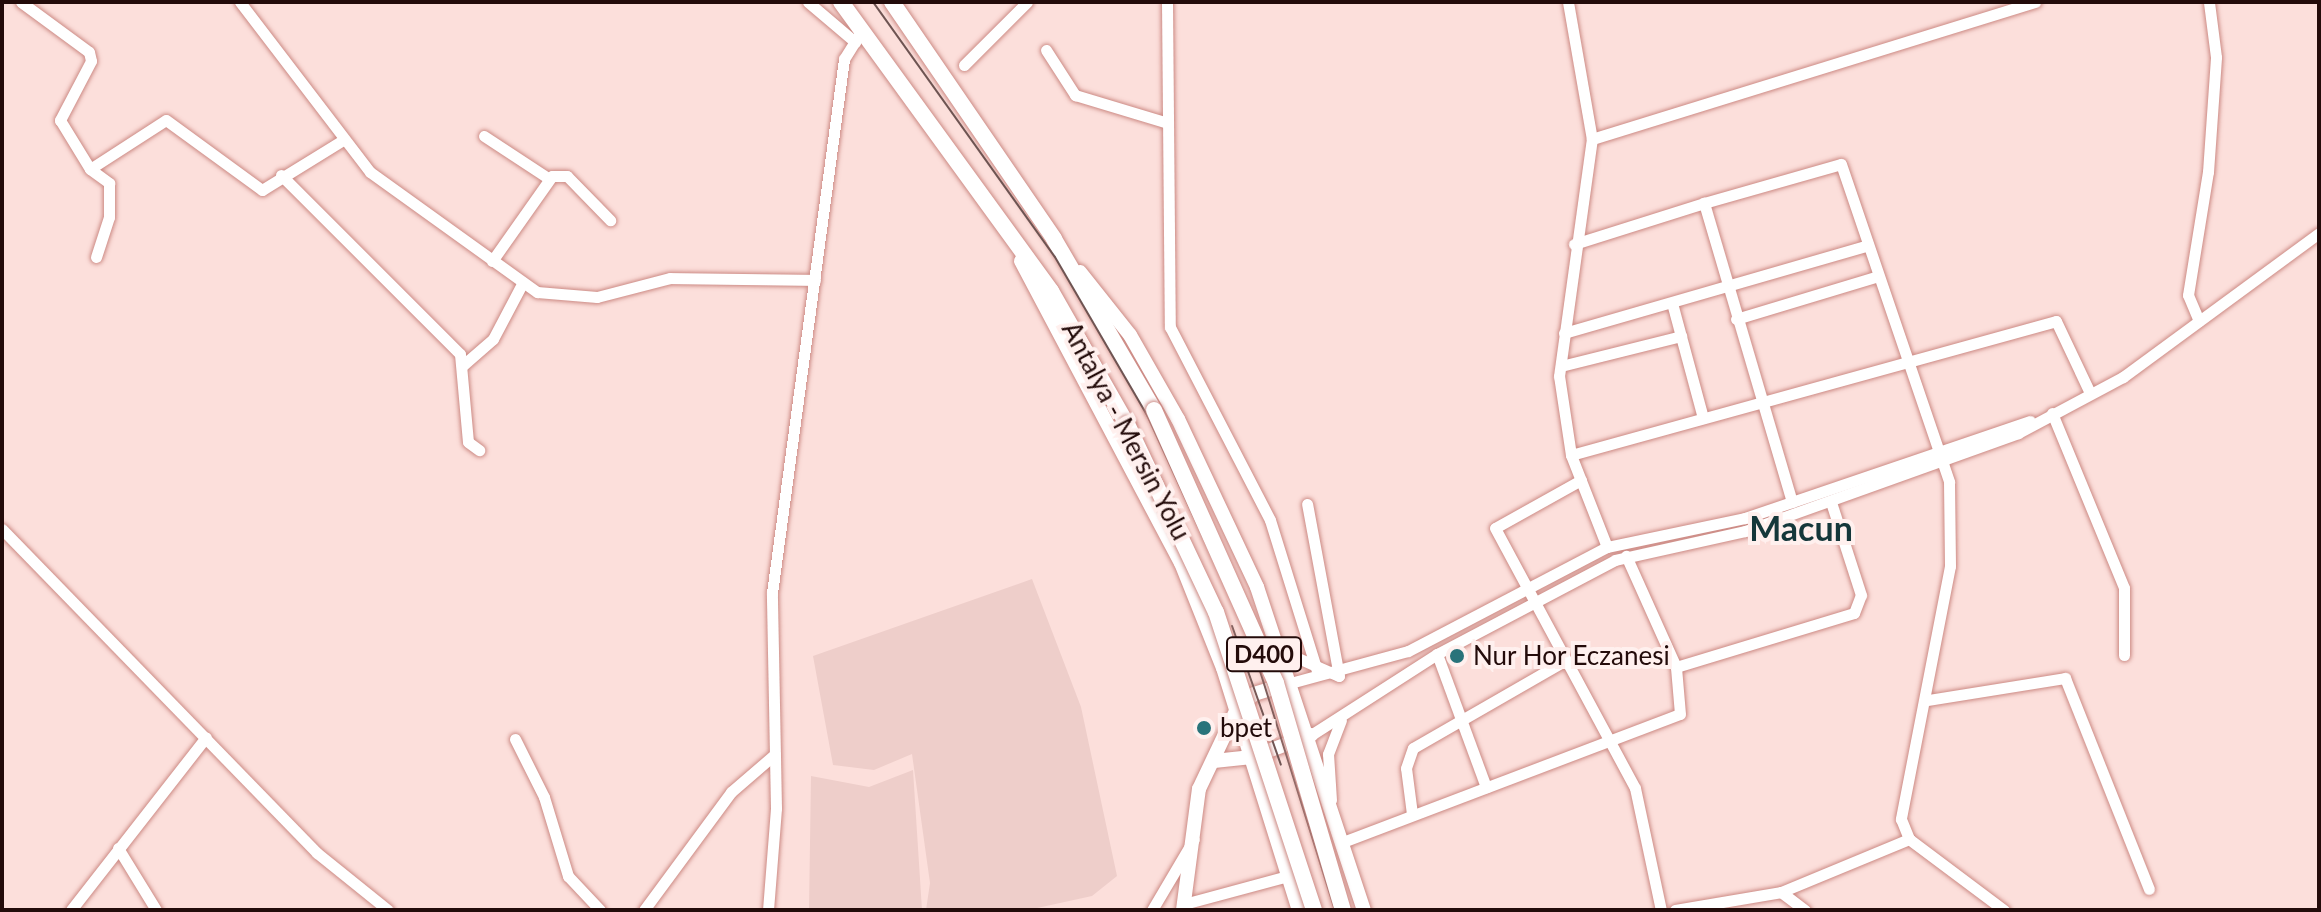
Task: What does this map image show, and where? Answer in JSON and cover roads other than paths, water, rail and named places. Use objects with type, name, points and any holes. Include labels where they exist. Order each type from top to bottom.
[{"type":"highway","name":"Antalya - Mersin Yolu","points":[[841,2],[858,36],[962,166],[1051,291],[1127,424],[1216,612],[1314,910]]},
{"type":"highway","name":"Antalya - Mersin Yolu","points":[[892,2],[1054,239],[1154,410],[1276,683],[1343,910]]},
{"type":"main road","points":[[962,166],[1138,473],[1237,709],[1299,910]]},
{"type":"main road","points":[[1054,239],[1130,335],[1178,419],[1294,682],[1364,910]]},
{"type":"main road","points":[[1184,907],[1199,789],[1237,709],[1254,694],[1294,682]]},
{"type":"main road","points":[[1214,761],[1252,757],[1311,735]]},
{"type":"street","points":[[21,2],[89,52],[91,61],[60,120],[90,169],[109,183],[111,197],[96,257]]},
{"type":"street","points":[[240,2],[343,140],[411,208],[523,282],[565,299],[670,278],[815,280]]},
{"type":"street","points":[[768,910],[775,754],[772,593],[844,59],[858,36],[808,2]]},
{"type":"street","points":[[964,65],[1027,2]]},
{"type":"street","points":[[1167,2],[1170,327],[1270,520],[1317,671]]},
{"type":"street","points":[[1568,2],[1592,139],[1574,244],[1561,366],[1571,455],[1607,547]]},
{"type":"street","points":[[1592,139],[2035,2]]},
{"type":"street","points":[[2199,321],[2188,295],[2208,172],[2216,57],[2209,2]]},
{"type":"street","points":[[1046,50],[1075,95],[1168,123]]},
{"type":"street","points":[[90,169],[166,120],[262,190],[281,175],[343,140]]},
{"type":"street","points":[[484,136],[548,178],[567,176],[610,220]]},
{"type":"street","points":[[1574,244],[1841,164],[1943,462],[1950,566],[1928,700],[1901,819],[1909,839],[2004,910]]},
{"type":"street","points":[[281,175],[445,335],[462,366],[468,442],[479,450]]},
{"type":"street","points":[[492,261],[548,178]]},
{"type":"street","points":[[1704,203],[1758,403],[1792,502]]},
{"type":"street","points":[[1311,735],[1437,654],[1533,601],[1626,556],[1745,531],[1943,462],[2051,414],[2090,393],[2199,321],[2319,233]]},
{"type":"street","points":[[1564,333],[1868,245]]},
{"type":"street","points":[[1736,319],[1878,276]]},
{"type":"street","points":[[462,366],[493,339],[523,282]]},
{"type":"street","points":[[1672,303],[1703,418]]},
{"type":"street","points":[[1571,455],[1905,358],[2056,321],[2090,393]]},
{"type":"street","points":[[1561,366],[1681,336]]},
{"type":"street","points":[[1294,682],[1339,676],[1408,651],[1607,547],[1792,502],[1938,449],[2051,414]]},
{"type":"street","points":[[2051,414],[2124,588],[2124,655]]},
{"type":"street","points":[[1581,480],[1495,528],[1564,661],[1614,741],[1635,788],[1661,910]]},
{"type":"street","points":[[1676,667],[1854,613],[1861,595],[1831,502]]},
{"type":"street","points":[[1307,504],[1339,676]]},
{"type":"street","points":[[2,529],[317,853],[388,910]]},
{"type":"street","points":[[1343,842],[1680,714],[1676,667],[1626,556]]},
{"type":"street","points":[[1282,651],[1317,671],[1339,676]]},
{"type":"street","points":[[1437,654],[1486,787]]},
{"type":"street","points":[[1412,814],[1410,752],[1461,719],[1564,661]]},
{"type":"street","points":[[1928,700],[2065,678],[2149,889]]},
{"type":"street","points":[[1331,801],[1328,754],[1345,715]]},
{"type":"street","points":[[71,910],[206,737]]},
{"type":"street","points":[[515,739],[544,797],[568,876],[600,910]]},
{"type":"street","points":[[644,910],[731,792],[775,754]]},
{"type":"street","points":[[1152,910],[1174,861],[1195,837]]},
{"type":"street","points":[[1675,910],[1781,892],[1909,839]]},
{"type":"street","points":[[118,848],[156,910]]},
{"type":"street","points":[[1184,907],[1288,876]]},
{"type":"street","points":[[1781,892],[1790,910]]},
{"type":"street","points":[[1781,892],[1805,910]]},
{"type":"tram line","points":[[873,2],[1055,257],[1147,415],[1250,639],[1335,910]]},
{"type":"tram line","points":[[1232,626],[1281,765]]},
{"type":"place","name":"Nur Hor Eczanesi","points":[[1457,656]]},
{"type":"place","name":"bpet","points":[[1204,728]]},
{"type":"district","name":"Macun","points":[[1801,528]]}]
